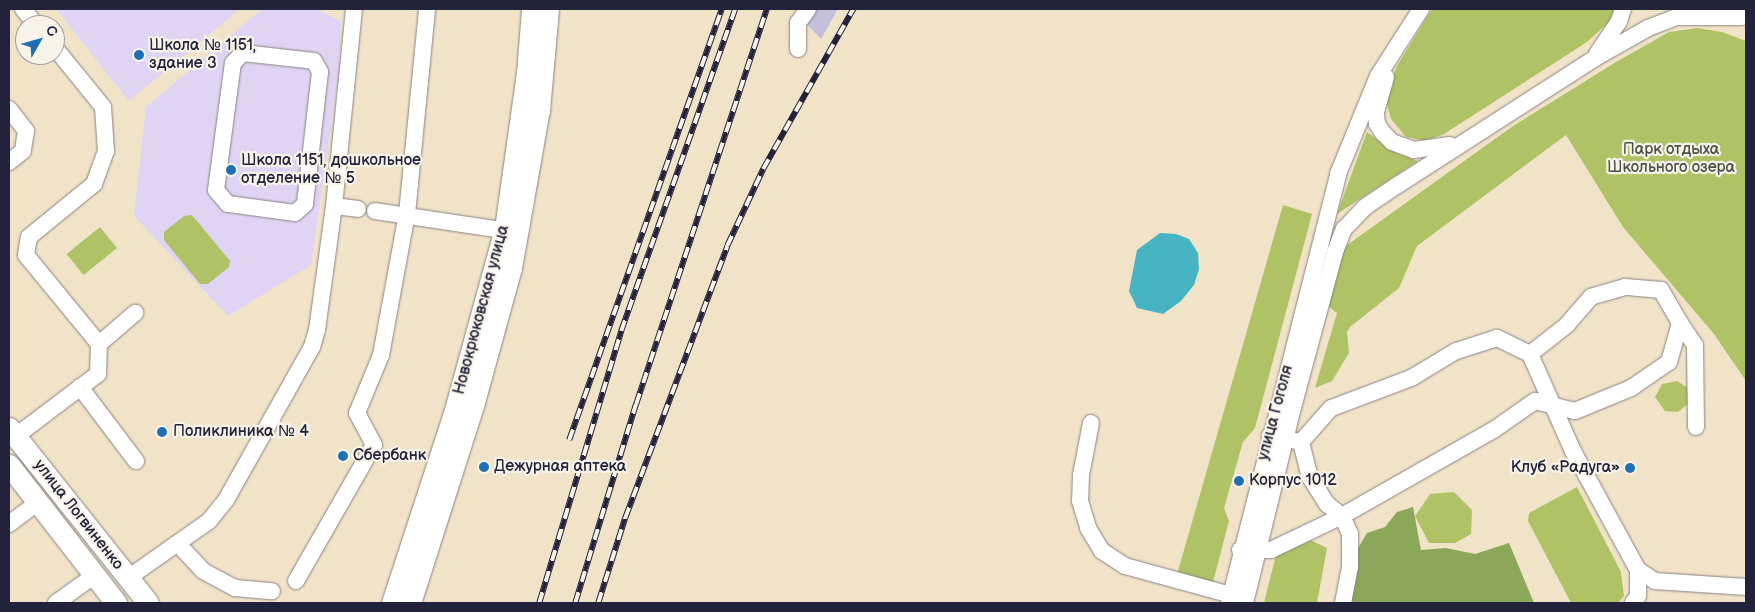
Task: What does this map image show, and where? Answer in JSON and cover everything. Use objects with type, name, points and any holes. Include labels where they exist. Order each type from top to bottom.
[{"type":"main road","name":"Новокрюковская улица","points":[[392,603],[512,231],[532,9]]},
{"type":"main road","name":"Новокрюковская улица","points":[[410,603],[482,376],[539,110],[548,9]]},
{"type":"main road","name":"улица Логвиненко","points":[[12,432],[148,603]]},
{"type":"main road","name":"улица Логвиненко","points":[[9,465],[113,598]]},
{"type":"main road","points":[[113,598],[128,578]]},
{"type":"street","points":[[128,578],[209,521],[226,500],[312,347],[318,330],[334,206],[354,9]]},
{"type":"street","points":[[296,581],[374,444],[357,413],[381,354],[407,214],[427,9]]},
{"type":"street","points":[[798,48],[798,23],[808,9]]},
{"type":"street","points":[[1421,9],[1392,56],[1376,113],[1377,124],[1392,142],[1414,150],[1431,150],[1466,140]]},
{"type":"street","points":[[1595,58],[1619,21],[1623,9]]},
{"type":"street","points":[[1727,9],[1744,18]]},
{"type":"street","points":[[1091,423],[1081,475],[1080,501],[1088,528],[1102,551],[1125,566],[1235,601],[1258,550],[1285,439],[1335,252],[1344,228],[1365,207],[1466,140],[1595,58],[1648,28],[1677,17],[1744,18]]},
{"type":"street","points":[[243,53],[314,61],[320,72],[315,122],[305,204],[295,213],[228,204],[216,190],[233,63],[243,53]]},
{"type":"street","name":"улица Гоголя","points":[[1235,601],[1240,550],[1285,439],[1318,252],[1338,174],[1359,115],[1378,76],[1392,56]]},
{"type":"street","points":[[12,432],[98,374],[98,344],[26,255],[29,237],[94,184],[106,151],[103,107],[65,60]]},
{"type":"street","points":[[9,109],[26,131],[23,151],[9,162]]},
{"type":"street","points":[[315,122],[343,126]]},
{"type":"street","points":[[334,206],[358,209]]},
{"type":"street","points":[[375,211],[407,214],[512,231]]},
{"type":"street","points":[[1530,354],[1568,325],[1591,297],[1625,287],[1661,290],[1680,324],[1695,345],[1696,427]]},
{"type":"street","points":[[98,344],[135,312]]},
{"type":"street","points":[[1240,550],[1272,550],[1342,516],[1495,429],[1535,401],[1553,408],[1575,411],[1636,385],[1669,362],[1680,324]]},
{"type":"street","points":[[1285,439],[1331,408],[1410,378],[1456,351],[1497,338],[1530,354],[1573,451],[1638,570],[1655,581],[1746,587]]},
{"type":"street","points":[[80,387],[136,461]]},
{"type":"street","points":[[1285,439],[1327,504],[1342,516],[1350,542],[1350,567],[1343,603]]},
{"type":"street","points":[[9,524],[38,502]]},
{"type":"street","points":[[178,544],[203,571],[235,588],[272,591]]},
{"type":"street","points":[[1634,603],[1638,596],[1638,570]]},
{"type":"street","points":[[56,603],[94,575]]},
{"type":"shaded area","name":"Школа № 1151, здание 3","points":[[56,9],[240,9],[129,101],[65,20],[65,15],[61,15]]},
{"type":"shaded area","name":"Школа 1151, дошкольное отделение № 5","points":[[262,9],[316,9],[341,21],[339,70],[311,265],[228,316],[134,216],[146,107]]},
{"type":"shaded area","points":[[797,9],[838,9],[821,39],[796,13]]},
{"type":"green space","points":[[1432,9],[1614,9],[1609,22],[1587,42],[1444,134],[1426,141],[1406,137],[1391,119],[1385,97],[1397,66]]},
{"type":"green space","name":"Парк отдыха Школьного озера","points":[[1697,28],[1722,32],[1746,41],[1746,381],[1714,334],[1623,227],[1566,135],[1417,246],[1399,288],[1350,327],[1347,332],[1349,353],[1332,381],[1315,388],[1337,313],[1324,303],[1343,248],[1513,126],[1616,62],[1669,32]]},
{"type":"green space","points":[[1367,132],[1396,153],[1418,161],[1337,214]]},
{"type":"green space","points":[[1283,205],[1312,214],[1255,428],[1243,442],[1224,508],[1229,521],[1212,586],[1176,578]]},
{"type":"green space","points":[[192,215],[230,261],[229,267],[208,284],[200,284],[164,240],[164,232],[184,216]]},
{"type":"green space","points":[[100,227],[117,248],[84,275],[67,254]]},
{"type":"green space","points":[[1677,381],[1688,388],[1689,403],[1678,412],[1665,411],[1655,397],[1662,384]]},
{"type":"green space","points":[[1577,487],[1621,572],[1624,596],[1618,603],[1571,603],[1528,521],[1529,513]]},
{"type":"green space","points":[[1454,492],[1472,510],[1471,534],[1455,543],[1429,543],[1415,516],[1430,494]]},
{"type":"green space","points":[[1413,507],[1421,550],[1446,548],[1475,554],[1509,543],[1534,603],[1340,603],[1357,550],[1367,533],[1385,527],[1397,512]]},
{"type":"green space","points":[[1310,540],[1327,548],[1317,603],[1264,603],[1276,555]]},
{"type":"water","points":[[1160,233],[1176,234],[1189,239],[1198,253],[1199,269],[1194,285],[1181,301],[1163,314],[1137,308],[1129,291],[1137,250]]},
{"type":"railway","points":[[569,440],[722,9]]},
{"type":"railway","points":[[539,603],[621,331],[735,9]]},
{"type":"railway","points":[[575,603],[636,404],[767,9]]},
{"type":"railway","points":[[598,603],[625,518],[727,246],[763,169],[853,9]]},
{"type":"place","name":"Школа № 1151, здание 3","points":[[139,55]]},
{"type":"place","name":"Школа 1151, дошкольное отделение № 5","points":[[231,170]]},
{"type":"place","name":"Поликлиника № 4","points":[[162,432]]},
{"type":"place","name":"Сбербанк","points":[[343,456]]},
{"type":"place","name":"Дежурная аптека","points":[[484,467]]},
{"type":"place","name":"Клуб «Радуга»","points":[[1630,468]]},
{"type":"place","name":"Корпус 1012","points":[[1239,481]]}]
